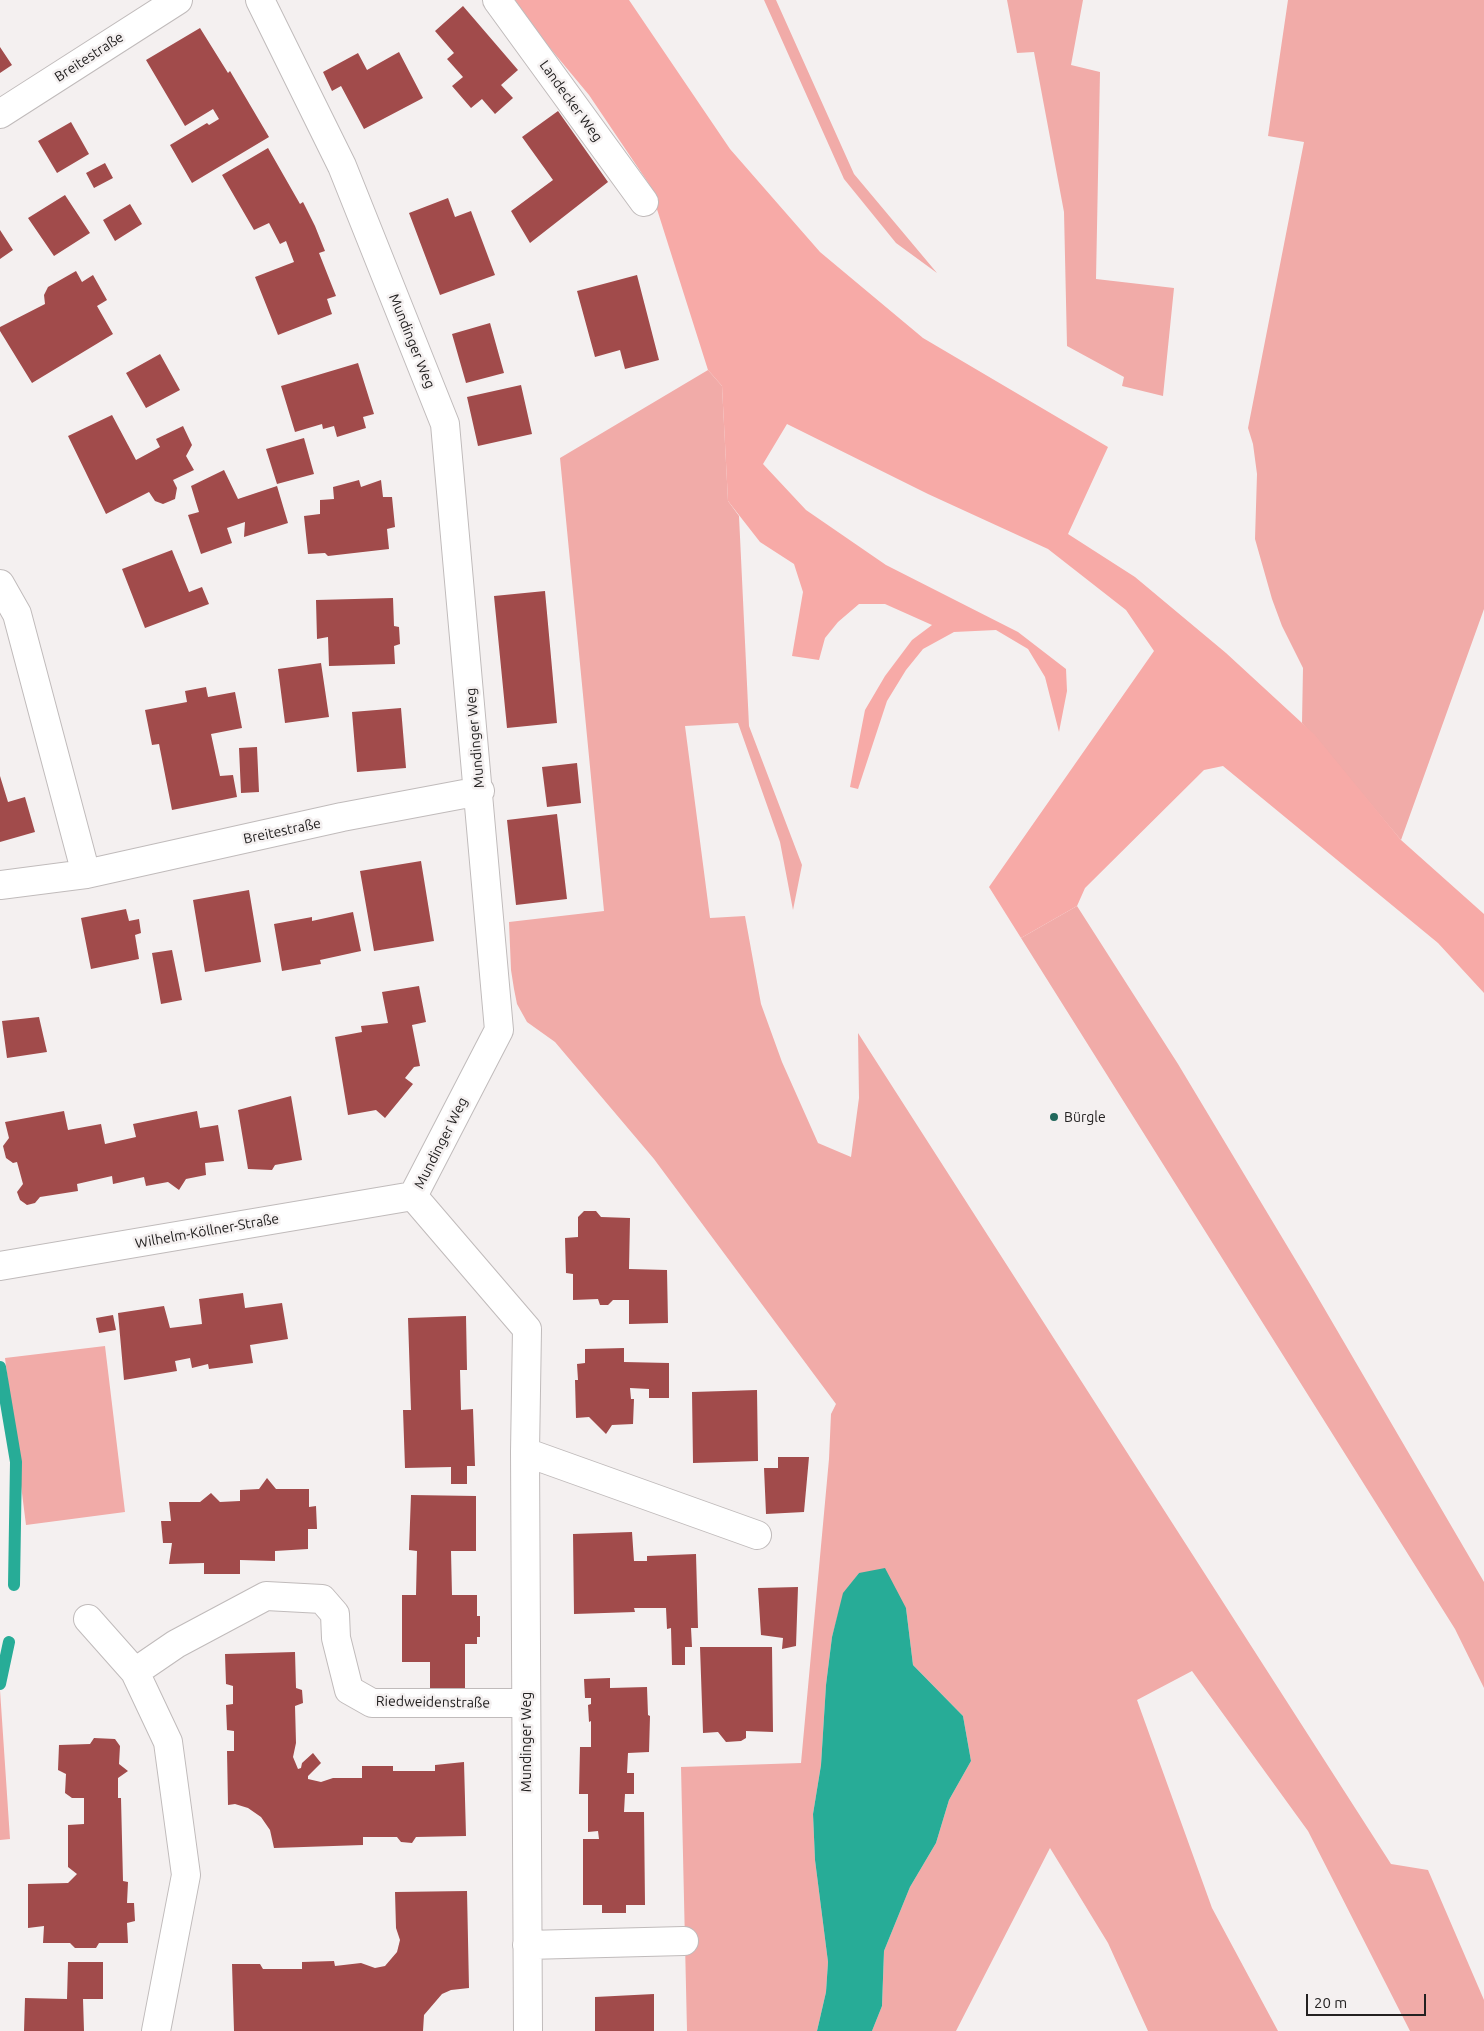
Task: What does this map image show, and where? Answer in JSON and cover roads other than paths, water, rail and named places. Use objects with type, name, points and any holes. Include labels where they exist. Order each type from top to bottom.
[{"type":"street","name":"Breitestraße","points":[[0,114],[178,0]]},
{"type":"street","name":"Mundinger Weg","points":[[260,0],[342,166],[446,424],[480,791],[499,1030],[413,1196],[527,1329],[525,1452],[528,2031]]},
{"type":"street","name":"Landecker Weg","points":[[497,0],[644,202]]},
{"type":"street","points":[[0,584],[17,614],[86,874]]},
{"type":"street","name":"Breitestraße","points":[[0,886],[86,874],[342,817],[480,791]]},
{"type":"street","name":"Wilhelm-Köllner-Straße","points":[[0,1266],[413,1196]]},
{"type":"street","points":[[525,1452],[757,1535]]},
{"type":"street","name":"Riedweidenstraße","points":[[135,1672],[176,1644],[266,1596],[322,1599],[335,1614],[336,1638],[349,1690],[372,1703],[526,1703]]},
{"type":"street","points":[[88,1619],[135,1672],[168,1742],[186,1875],[156,2031]]},
{"type":"street","points":[[527,1945],[684,1941]]},
{"type":"waterway","points":[[0,1367],[16,1462],[14,1585]]},
{"type":"waterway","points":[[0,1684],[9,1642]]},
{"type":"place","name":"Bürgle","points":[[1054,1117]]}]
